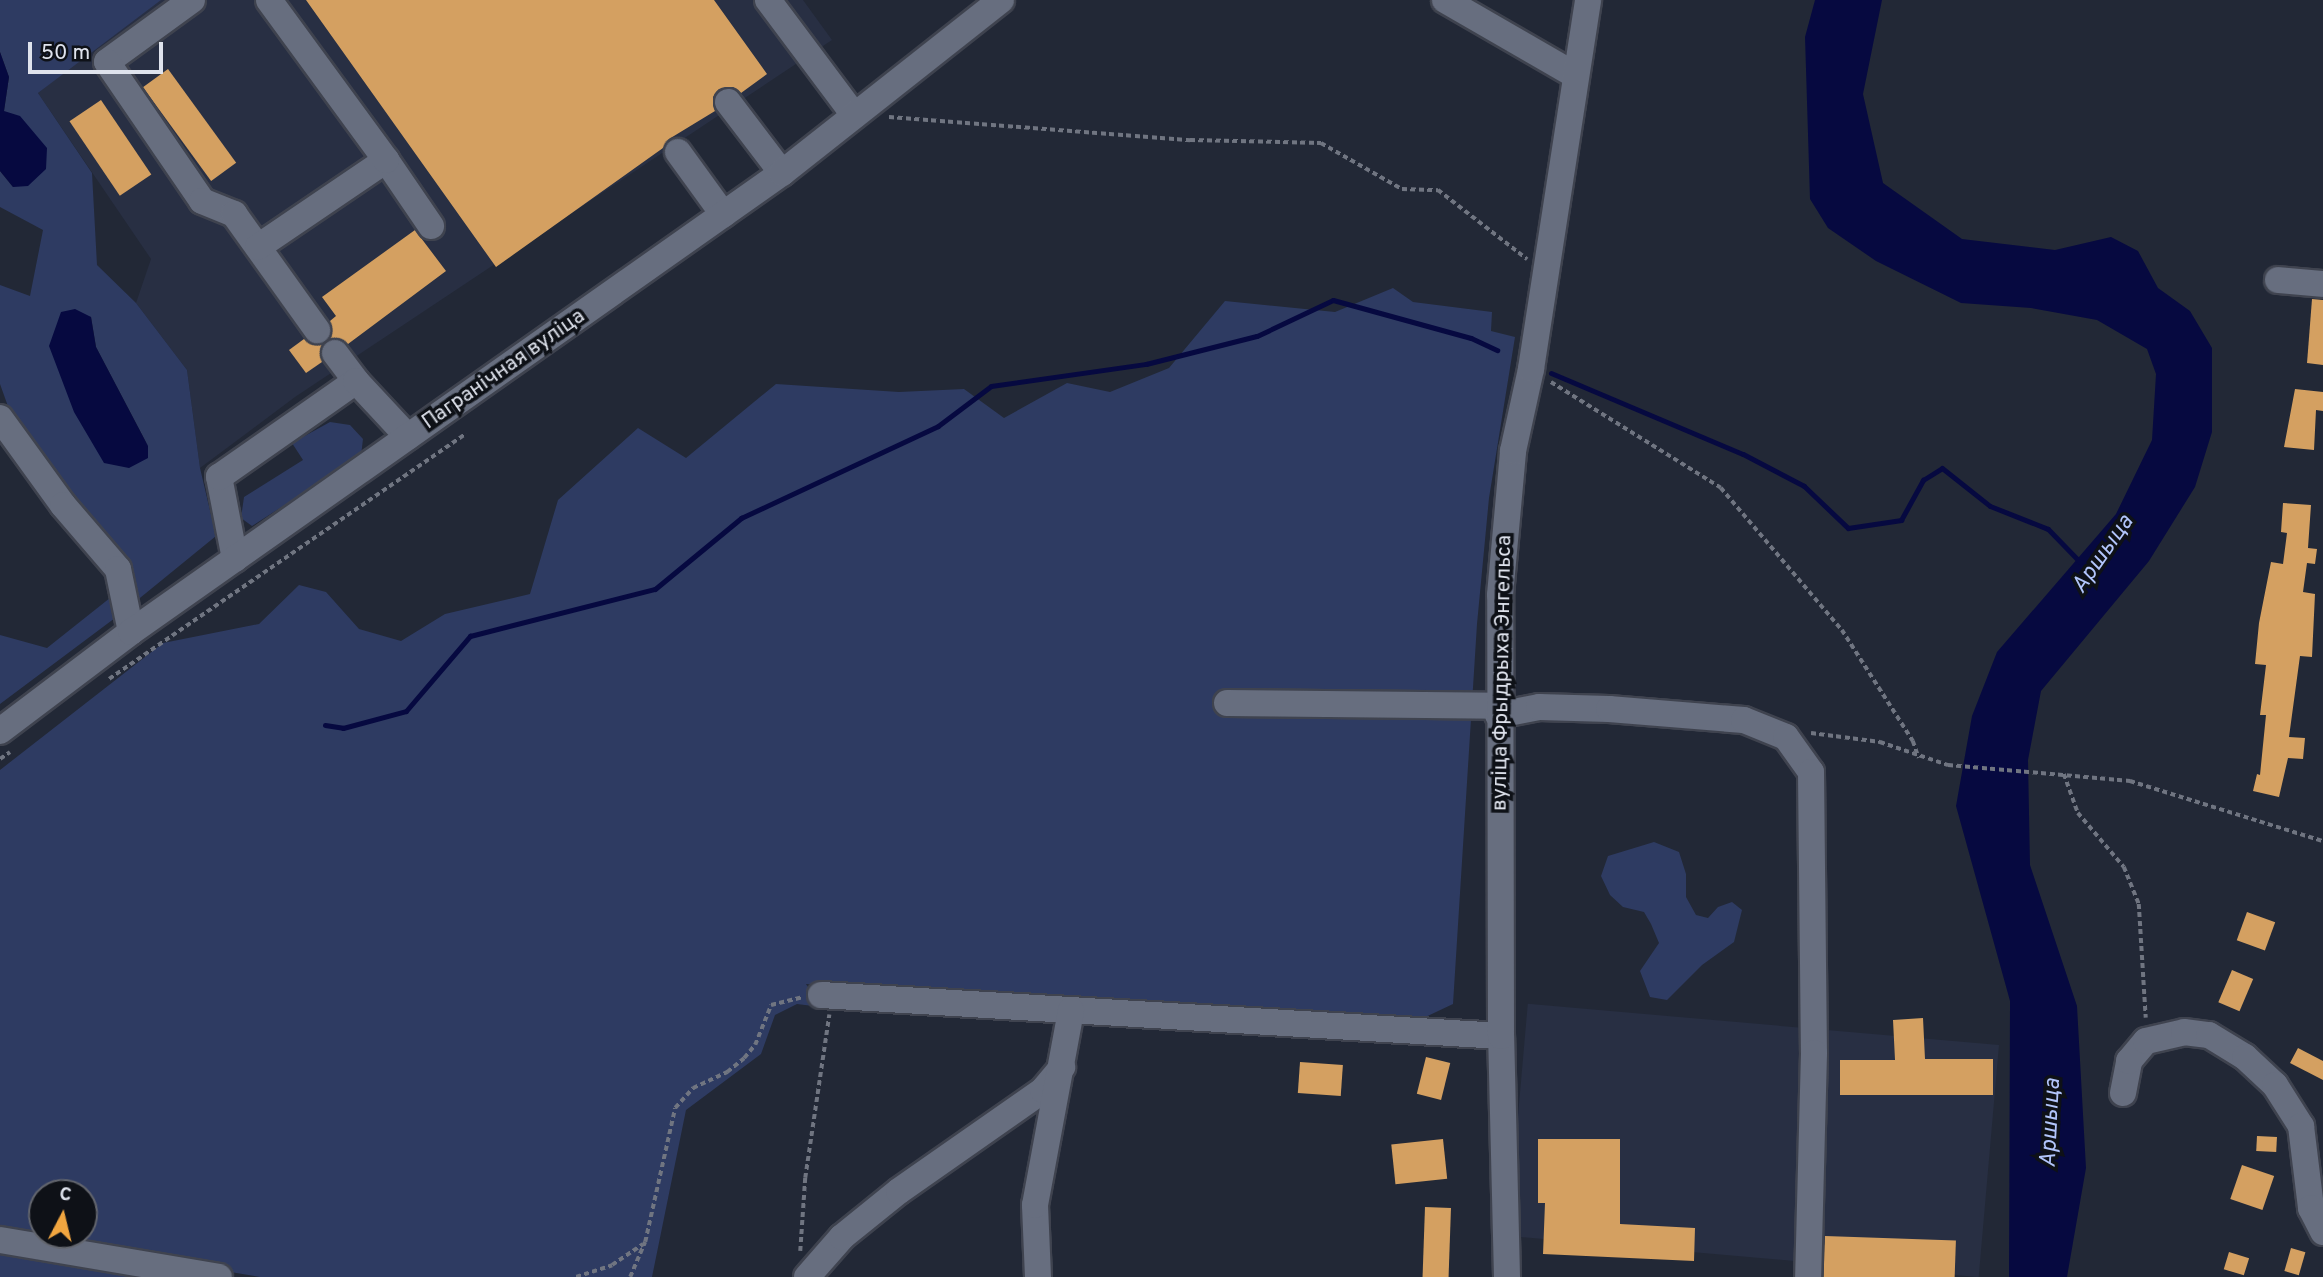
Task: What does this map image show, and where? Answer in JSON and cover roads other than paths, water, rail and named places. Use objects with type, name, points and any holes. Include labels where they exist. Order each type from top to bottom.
[{"type":"street","points":[[192,0],[107,62],[202,201],[234,214],[317,330]]},
{"type":"street","points":[[268,0],[386,160],[431,226]]},
{"type":"street","points":[[768,0],[853,115]]},
{"type":"street","name":"Пагранічная вуліца","points":[[5,741],[131,632],[782,173],[1000,0]]},
{"type":"street","points":[[1445,0],[1574,75]]},
{"type":"street","name":"вуліца Фрыдрыха Энгельса","points":[[1507,1277],[1501,1036],[1498,710],[1500,595],[1513,451],[1531,369],[1574,75],[1588,0]]},
{"type":"street","points":[[728,102],[782,173]]},
{"type":"street","points":[[678,152],[723,214]]},
{"type":"street","points":[[258,247],[386,160]]},
{"type":"street","points":[[2278,280],[2323,284]]},
{"type":"street","points":[[335,353],[356,381],[408,437]]},
{"type":"street","points":[[235,559],[219,477],[356,381]]},
{"type":"street","points":[[0,418],[63,505],[118,569],[131,632]]},
{"type":"street","points":[[1227,703],[1498,710],[1539,707],[1609,709],[1744,720],[1786,737],[1811,772],[1814,1039],[1808,1277]]},
{"type":"street","points":[[827,995],[1501,1036]]},
{"type":"street","points":[[1038,1277],[1035,1205],[1071,1010]]},
{"type":"street","points":[[2123,1093],[2129,1061],[2146,1041],[2184,1032],[2209,1035],[2245,1057],[2275,1086],[2301,1126],[2312,1208],[2323,1232]]},
{"type":"street","points":[[803,1266],[1043,1090],[1062,1067]]},
{"type":"street","points":[[0,1240],[219,1277]]},
{"type":"water","name":"Аршыца","points":[[1815,0],[1882,0],[1863,94],[1883,183],[1962,239],[2055,250],[2111,237],[2138,251],[2158,288],[2190,311],[2212,348],[2212,432],[2195,487],[2149,561],[2041,691],[2028,760],[2030,865],[2077,1006],[2086,1168],[2067,1277],[2009,1277],[2010,1001],[1956,806],[1972,716],[1997,652],[2116,514],[2152,440],[2156,374],[2147,349],[2097,320],[2031,308],[1961,303],[1876,261],[1828,228],[1810,199],[1805,37]]},
{"type":"water","points":[[0,52],[9,77],[4,111],[20,116],[47,148],[46,169],[28,186],[13,187],[0,171]]},
{"type":"water","points":[[75,309],[91,317],[96,347],[148,446],[148,458],[129,468],[104,463],[74,412],[49,346],[61,312]]},
{"type":"waterway","points":[[325,725],[343,728],[406,711],[470,636],[655,589],[741,518],[938,426],[991,386],[1146,364],[1257,336],[1333,300],[1471,338],[1497,350]]},
{"type":"waterway","name":"Аршыца","points":[[1551,373],[1743,454],[1804,486],[1848,528],[1901,520],[1923,480],[1942,468],[1990,506],[2048,529],[2080,562]]}]
